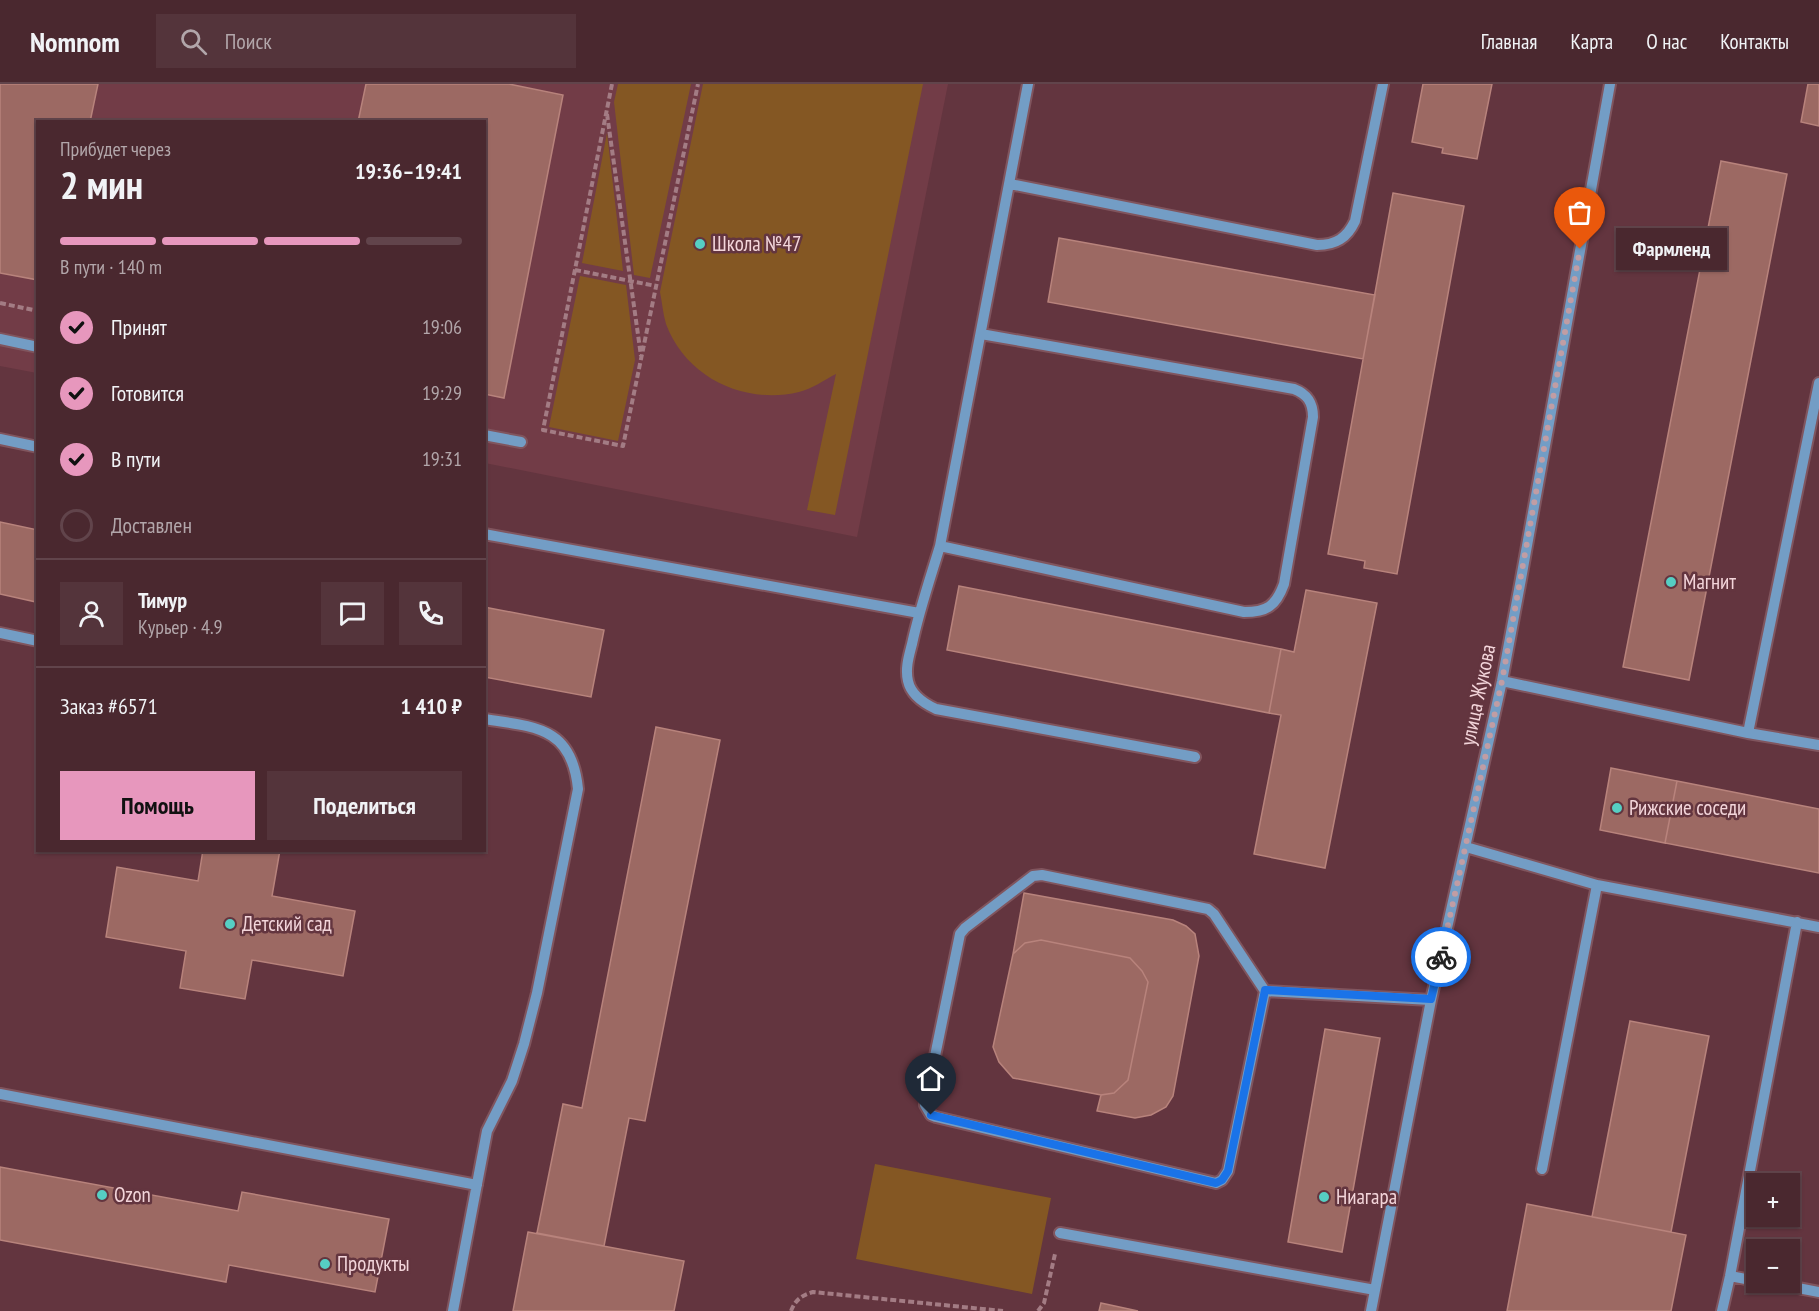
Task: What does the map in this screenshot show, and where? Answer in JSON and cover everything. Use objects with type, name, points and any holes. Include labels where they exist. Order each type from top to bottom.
[{"type":"street","points":[[1028,84],[940,546],[919,613],[907,669],[908,683],[914,694],[924,703],[936,708],[1195,757]]},
{"type":"street","points":[[1010,184],[1317,245],[1329,245],[1341,240],[1350,232],[1355,220],[1383,84]]},
{"type":"street","name":"улица Жукова","points":[[1371,1311],[1431,999],[1502,681],[1610,84]]},
{"type":"street","points":[[940,546],[1244,612],[1257,612],[1270,606],[1279,597],[1284,584],[1313,417],[1313,407],[1303,392],[981,334]]},
{"type":"street","points":[[0,339],[36,347]]},
{"type":"street","points":[[1748,733],[1819,383]]},
{"type":"street","points":[[486,435],[521,442]]},
{"type":"street","points":[[0,439],[36,447]]},
{"type":"street","points":[[486,534],[919,613]]},
{"type":"street","points":[[0,633],[36,640]]},
{"type":"street","points":[[1502,681],[1748,733],[1819,745]]},
{"type":"street","points":[[453,1311],[487,1131],[512,1081],[524,1044],[537,993],[578,789],[576,768],[566,749],[551,734],[531,726],[486,719]]},
{"type":"street","points":[[1466,847],[1597,885],[1819,927]]},
{"type":"street","points":[[1042,875],[1208,909],[1214,914],[1265,990],[1228,1171],[1222,1180],[1216,1183],[936,1117],[931,1115],[925,1105],[960,934],[965,927],[1033,876],[1042,875]]},
{"type":"street","points":[[1542,1169],[1597,885]]},
{"type":"street","points":[[1722,1311],[1797,922]]},
{"type":"street","points":[[1265,990],[1431,999]]},
{"type":"street","points":[[0,1094],[477,1185]]},
{"type":"street","points":[[1060,1233],[1375,1290]]},
{"type":"street","points":[[1730,1276],[1746,1279]]},
{"type":"street","points":[[1800,1288],[1819,1292]]},
{"type":"path","points":[[612,84],[543,430],[623,446],[698,84]]},
{"type":"path","points":[[607,110],[641,359]]},
{"type":"path","points":[[575,270],[657,286]]},
{"type":"path","points":[[0,303],[36,311]]},
{"type":"path","points":[[1038,1311],[1044,1303],[1060,1233]]},
{"type":"path","points":[[791,1311],[793,1304],[803,1295],[813,1292],[1003,1311]]},
{"type":"shaded area","name":"Школа №47","points":[[0,84],[948,84],[857,537],[486,463],[486,120],[36,120],[36,373],[0,366]]},
{"type":"shaded area","points":[[618,84],[691,84],[650,278],[634,275],[614,102]]},
{"type":"shaded area","points":[[703,84],[923,84],[835,515],[807,510],[836,374],[799,392],[779,395],[738,390],[703,373],[675,343],[666,324],[660,292]]},
{"type":"shaded area","points":[[607,133],[623,271],[582,263]]},
{"type":"shaded area","points":[[580,276],[626,285],[635,360],[618,441],[549,427]]},
{"type":"shaded area","points":[[875,1164],[1051,1198],[1032,1294],[856,1259]]},
{"type":"building","points":[[0,84],[98,84],[90,120],[36,120],[36,280],[0,273]]},
{"type":"building","points":[[366,84],[509,84],[563,95],[504,398],[486,394],[486,120],[358,120]]},
{"type":"building","points":[[1423,84],[1492,84],[1477,159],[1442,153],[1443,148],[1412,142]]},
{"type":"building","points":[[1808,84],[1819,84],[1819,126],[1801,122]]},
{"type":"building","points":[[1721,161],[1787,174],[1689,680],[1623,667]]},
{"type":"building","points":[[1393,193],[1464,206],[1397,574],[1364,568],[1365,561],[1328,554]]},
{"type":"building","points":[[1059,238],[1375,295],[1363,359],[1048,302]]},
{"type":"building","points":[[0,522],[36,530],[36,602],[0,594]]},
{"type":"building","points":[[959,586],[1281,649],[1269,713],[947,650]]},
{"type":"building","points":[[1306,590],[1377,603],[1325,868],[1254,854],[1281,715],[1269,713],[1281,649],[1294,652]]},
{"type":"building","points":[[486,607],[604,630],[591,697],[486,677]]},
{"type":"building","points":[[656,727],[720,740],[645,1121],[629,1118],[604,1246],[537,1233],[563,1104],[582,1108]]},
{"type":"building","points":[[1611,768],[1677,781],[1665,843],[1600,830]]},
{"type":"building","points":[[1677,781],[1819,809],[1819,873],[1665,843]]},
{"type":"building","name":"Детский сад","points":[[203,852],[280,852],[272,896],[355,911],[343,976],[252,960],[245,999],[180,988],[186,951],[106,937],[117,867],[198,881]]},
{"type":"building","points":[[1024,893],[1173,920],[1186,926],[1195,934],[1199,956],[1173,1096],[1166,1107],[1151,1115],[1135,1118],[1097,1111],[1101,1095],[1114,1093],[1128,1080],[1148,982],[1130,958],[1041,940],[1025,943],[1013,954]]},
{"type":"building","points":[[1041,940],[1130,958],[1148,982],[1128,1080],[1114,1093],[1101,1095],[1013,1078],[999,1062],[993,1047],[1013,954],[1025,943]]},
{"type":"building","points":[[1630,1021],[1709,1036],[1671,1232],[1592,1217]]},
{"type":"building","points":[[1325,1029],[1380,1038],[1342,1252],[1288,1242]]},
{"type":"building","points":[[0,1167],[238,1211],[242,1192],[389,1219],[375,1292],[229,1265],[226,1282],[0,1240]]},
{"type":"building","points":[[1527,1204],[1686,1235],[1671,1311],[1507,1311]]},
{"type":"building","points":[[528,1232],[684,1261],[674,1311],[513,1311]]},
{"type":"building","points":[[1101,1303],[1138,1311],[1099,1311]]},
{"type":"way so far","points":[[1441,957],[1502,681],[1580,249]]},
{"type":"place","name":"Школа №47","points":[[700,244]]},
{"type":"place","name":"Фармленд","points":[[1580,249]]},
{"type":"place","name":"Магнит","points":[[1671,582]]},
{"type":"place","name":"Рижские соседи","points":[[1617,808]]},
{"type":"place","name":"Детский сад","points":[[230,924]]},
{"type":"place","name":"Ozon","points":[[102,1195]]},
{"type":"place","name":"Ниагара","points":[[1324,1197]]},
{"type":"place","name":"Продукты","points":[[325,1264]]},
{"type":"route","points":[[931,1115],[1216,1183],[1226,1176],[1228,1171],[1265,990],[1431,999],[1441,957]]}]
